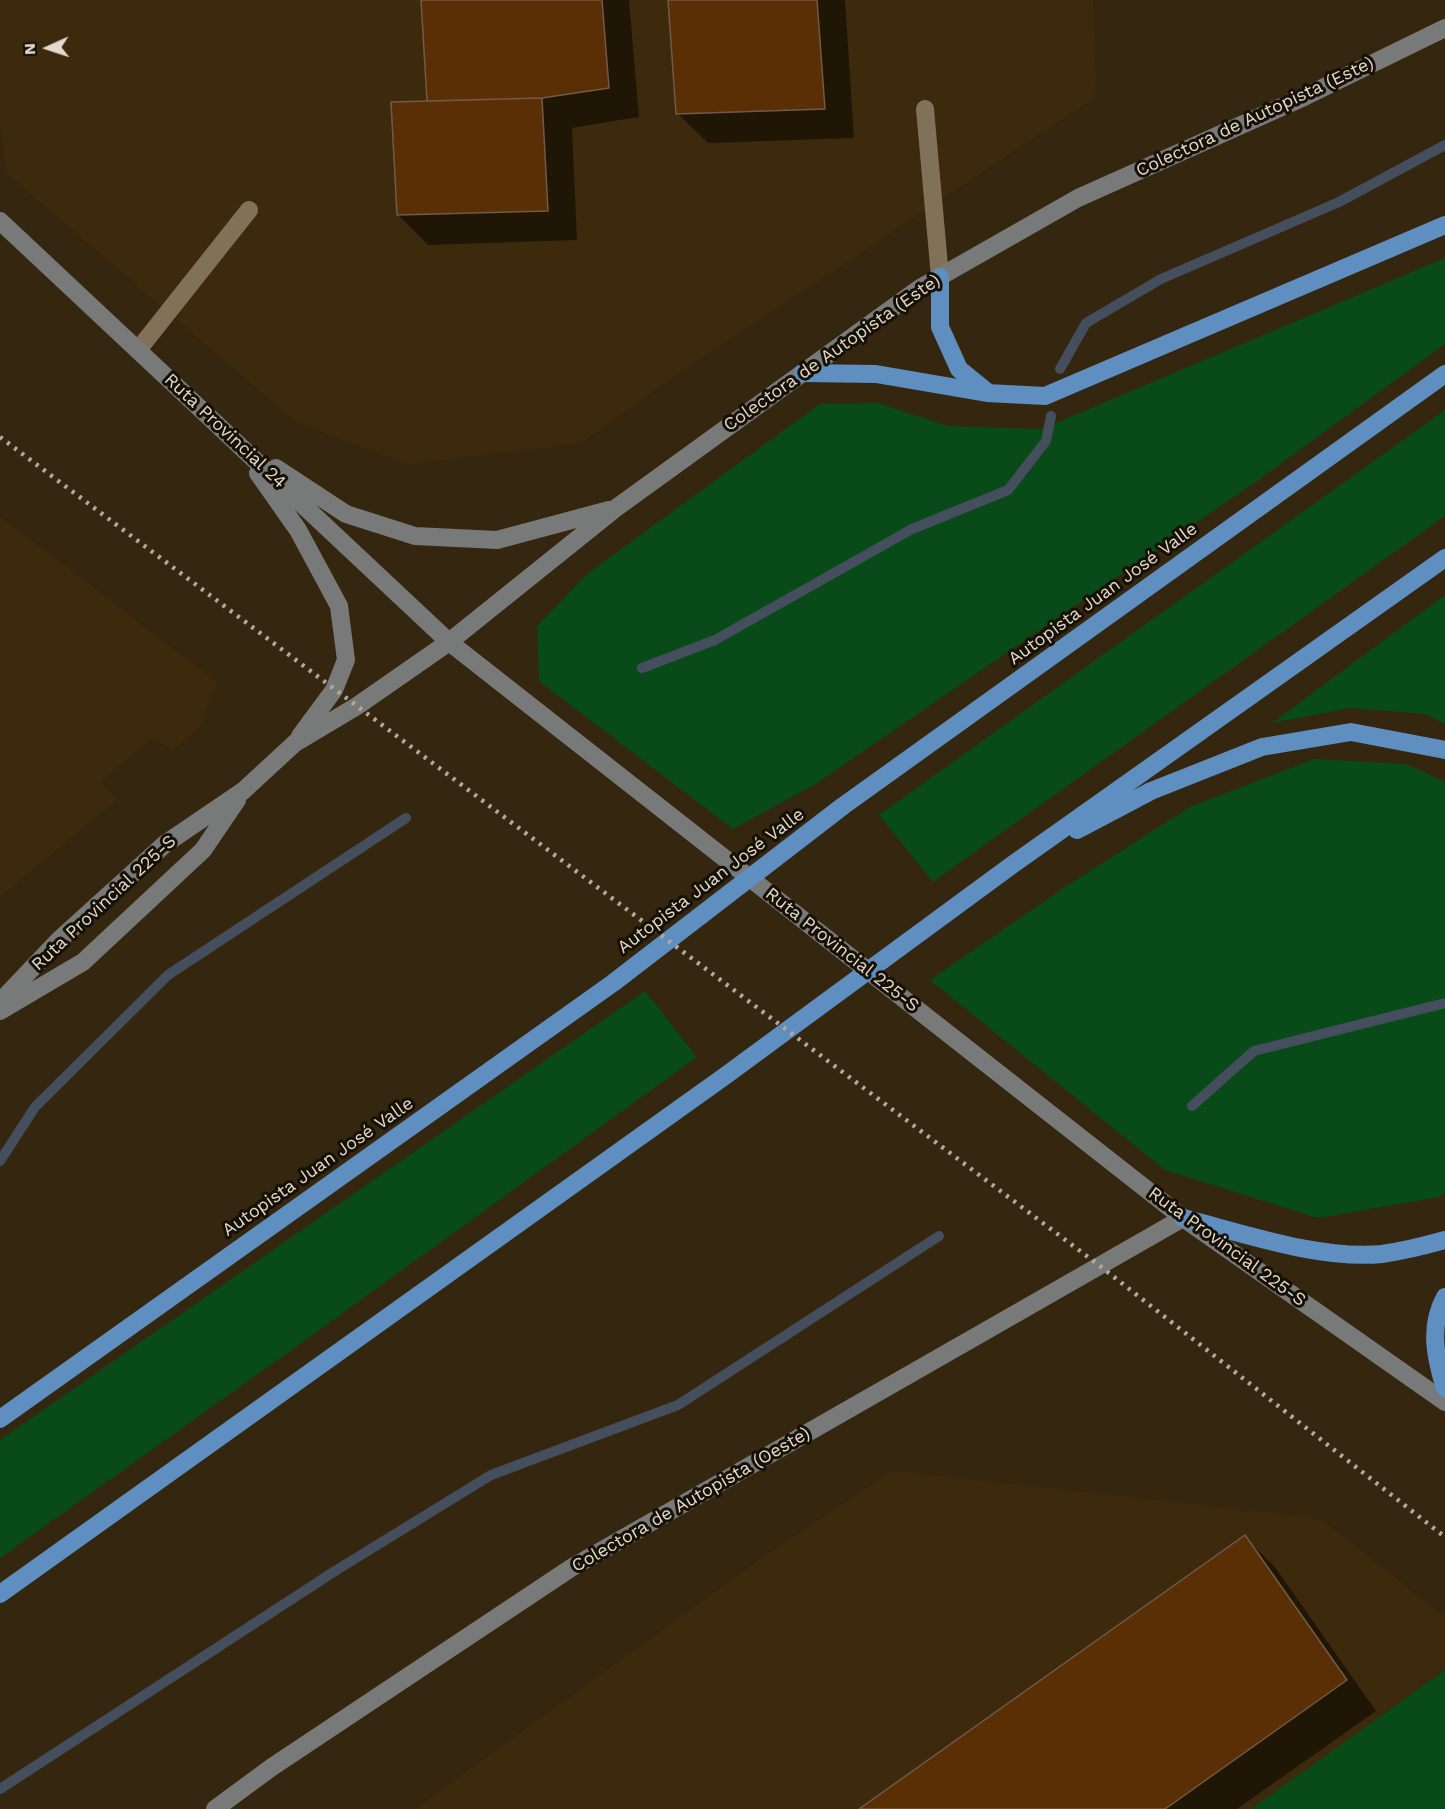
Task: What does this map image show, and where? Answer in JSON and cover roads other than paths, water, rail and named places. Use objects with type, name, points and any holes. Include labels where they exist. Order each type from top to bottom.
[{"type":"highway","points":[[802,373],[876,374],[987,393],[1045,396],[1445,225]]},
{"type":"highway","points":[[940,277],[940,327],[959,369],[987,393]]},
{"type":"highway","name":"Autopista Juan José Valle","points":[[0,1419],[613,983],[843,806],[1445,374]]},
{"type":"highway","points":[[0,1594],[725,1076],[1012,865],[1445,558]]},
{"type":"highway","points":[[1012,865],[1151,791],[1262,747],[1351,732],[1445,750]]},
{"type":"highway","points":[[1183,1218],[1292,1246],[1341,1253],[1380,1254],[1423,1247],[1445,1240]]},
{"type":"highway","points":[[1445,1297],[1436,1320],[1434,1342],[1445,1388]]},
{"type":"main road","name":"Colectora de Autopista (Este)","points":[[449,642],[616,508],[920,288],[1078,198],[1304,97],[1445,28]]},
{"type":"main road","name":"Ruta Provincial 24","points":[[0,221],[449,642]]},
{"type":"main road","points":[[236,442],[346,514],[415,536],[497,540],[616,508]]},
{"type":"main road","points":[[236,442],[297,530],[339,606],[346,660],[334,690],[295,743]]},
{"type":"main road","name":"Ruta Provincial 225-S","points":[[0,1002],[59,940],[165,844],[243,791],[295,743],[357,706],[449,642],[1183,1218],[1445,1402]]},
{"type":"main road","name":"Ruta Provincial 225-S","points":[[0,1011],[83,962],[204,850],[243,791]]},
{"type":"main road","name":"Colectora de Autopista (Oeste)","points":[[215,1809],[272,1767],[571,1568],[1183,1218]]},
{"type":"lane","points":[[925,109],[940,277]]},
{"type":"lane","points":[[138,350],[249,210]]},
{"type":"waterway","points":[[1060,369],[1086,323],[1161,279],[1339,202],[1445,145]]},
{"type":"waterway","points":[[642,668],[715,640],[912,529],[1008,490],[1046,441],[1051,416]]},
{"type":"waterway","points":[[0,1161],[35,1107],[168,975],[406,818]]},
{"type":"waterway","points":[[1192,1106],[1254,1051],[1445,1003]]},
{"type":"waterway","points":[[0,1789],[335,1571],[491,1475],[678,1405],[939,1236]]},
{"type":"railway","points":[[0,437],[1100,1266],[1445,1537]]}]
